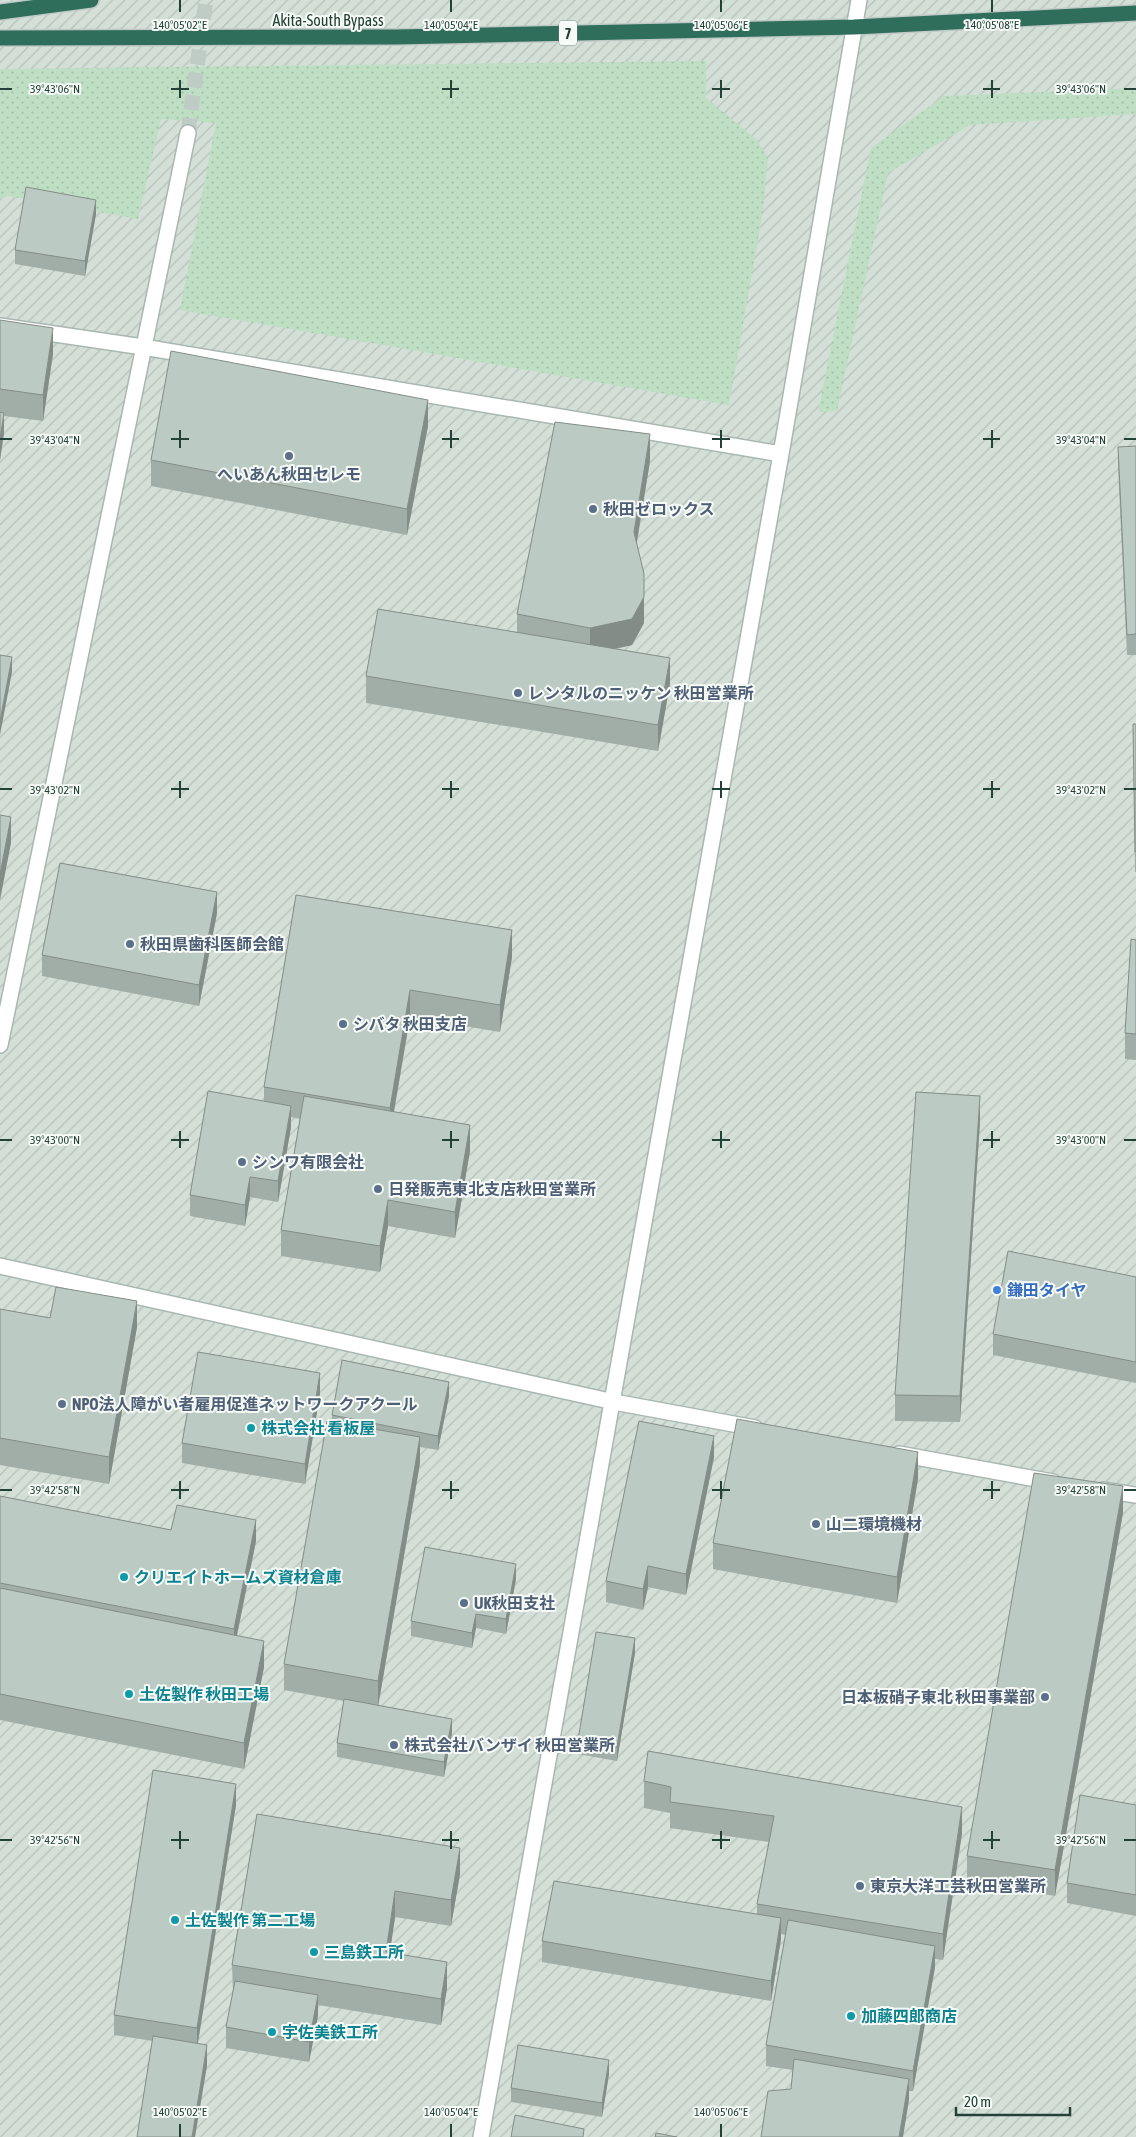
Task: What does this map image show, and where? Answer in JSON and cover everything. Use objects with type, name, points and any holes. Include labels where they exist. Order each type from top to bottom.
[{"type":"highway","points":[[0,12],[91,0]]},
{"type":"highway","name":"Akita-South Bypass","points":[[0,38],[397,37],[854,27],[1136,13]]},
{"type":"street","points":[[481,2137],[614,1402],[859,0]]},
{"type":"street","points":[[0,1045],[188,133]]},
{"type":"street","points":[[0,326],[143,347],[781,454]]},
{"type":"street","points":[[0,1266],[614,1402],[768,1430]]},
{"type":"street","points":[[883,1451],[1065,1483]]},
{"type":"street","points":[[1091,1488],[1136,1495]]},
{"type":"shaded area","points":[[0,0],[1136,0],[1136,2137],[0,2137]]},
{"type":"green space","points":[[706,61],[706,98],[755,138],[768,157],[763,211],[729,405],[180,310],[216,123],[161,119],[138,219],[8,196],[0,199],[0,69]]},
{"type":"green space","points":[[1136,88],[1136,114],[970,125],[888,173],[837,411],[818,412],[871,148],[944,96]]},
{"type":"building","points":[[26,187],[96,200],[85,261],[15,250]]},
{"type":"building","points":[[0,320],[53,328],[43,395],[0,389]]},
{"type":"building","name":"へいあん秋田セレモ","points":[[171,351],[428,400],[407,509],[151,460]]},
{"type":"building","points":[[0,412],[4,413],[0,439]]},
{"type":"building","name":"秋田ゼロックス","points":[[555,422],[650,434],[634,532],[644,574],[644,597],[632,619],[590,628],[517,614]]},
{"type":"building","points":[[1136,446],[1136,634],[1127,635],[1118,447]]},
{"type":"building","name":"レンタルのニッケン 秋田営業所","points":[[378,609],[670,658],[658,725],[366,676]]},
{"type":"building","points":[[0,655],[12,657],[0,721]]},
{"type":"building","points":[[1133,724],[1136,724],[1135,852]]},
{"type":"building","points":[[0,815],[11,817],[0,874]]},
{"type":"building","name":"秋田県歯科医師会館","points":[[60,863],[217,892],[199,985],[42,955]]},
{"type":"building","name":"シバタ 秋田支店","points":[[296,895],[512,930],[500,1005],[410,990],[390,1108],[264,1087]]},
{"type":"building","points":[[1131,939],[1136,940],[1136,1034],[1125,1033]]},
{"type":"building","name":"シンワ有限会社","points":[[208,1091],[291,1106],[278,1181],[250,1177],[245,1205],[190,1195]]},
{"type":"building","points":[[916,1092],[980,1096],[960,1396],[895,1395]]},
{"type":"building","name":"日発販売東北支店秋田営業所","points":[[304,1096],[470,1125],[455,1212],[388,1200],[380,1246],[281,1230]]},
{"type":"building","points":[[1008,1251],[1136,1277],[1136,1362],[993,1334]]},
{"type":"building","name":"NPO法人障がい者雇用促進ネットワークアクール","points":[[56,1287],[137,1301],[109,1457],[0,1438],[0,1309],[50,1318]]},
{"type":"building","name":"株式会社 看板屋","points":[[198,1352],[320,1373],[305,1464],[182,1443]]},
{"type":"building","points":[[342,1360],[449,1382],[438,1436],[332,1415]]},
{"type":"building","name":"山二環境機材","points":[[737,1419],[918,1452],[897,1577],[713,1543]]},
{"type":"building","points":[[327,1421],[420,1437],[378,1681],[284,1664]]},
{"type":"building","points":[[639,1421],[714,1436],[686,1574],[648,1566],[643,1589],[606,1581]]},
{"type":"building","name":"日本板硝子東北 秋田事業部","points":[[1034,1473],[1123,1486],[1055,1870],[967,1856]]},
{"type":"building","name":"クリエイトホームズ資材倉庫","points":[[0,1496],[171,1530],[177,1505],[256,1520],[234,1629],[0,1583]]},
{"type":"building","name":"UK秋田支社","points":[[425,1547],[516,1564],[506,1619],[476,1614],[472,1633],[411,1621]]},
{"type":"building","name":"土佐製作 秋田工場","points":[[0,1588],[264,1641],[244,1743],[0,1694]]},
{"type":"building","points":[[596,1632],[635,1638],[617,1747],[578,1740]]},
{"type":"building","name":"株式会社バンザイ 秋田営業所","points":[[344,1699],[452,1719],[444,1762],[337,1743]]},
{"type":"building","name":"東京大洋工芸秋田営業所","points":[[648,1751],[962,1807],[943,1934],[757,1904],[774,1816],[670,1802],[671,1787],[644,1781]]},
{"type":"building","name":"土佐製作 第二工場","points":[[153,1770],[236,1784],[197,2028],[114,2015]]},
{"type":"building","points":[[1080,1795],[1136,1805],[1136,1895],[1067,1883]]},
{"type":"building","name":"三島鉄工所","points":[[257,1814],[460,1848],[451,1900],[395,1891],[386,1952],[447,1962],[441,1999],[232,1965]]},
{"type":"building","points":[[554,1881],[781,1918],[771,1981],[542,1941]]},
{"type":"building","name":"加藤四郎商店","points":[[788,1920],[935,1946],[913,2071],[766,2045]]},
{"type":"building","points":[[235,1981],[318,1995],[309,2042],[226,2027]]},
{"type":"building","points":[[153,2036],[207,2045],[192,2137],[137,2137]]},
{"type":"building","points":[[518,2045],[609,2060],[602,2103],[511,2088]]},
{"type":"building","points":[[794,2059],[909,2079],[899,2137],[761,2137],[768,2091],[791,2089]]},
{"type":"building","points":[[515,2115],[584,2129],[583,2137],[511,2137]]},
{"type":"building","points":[[656,2133],[677,2137],[655,2137]]},
{"type":"tunnel","points":[[188,133],[206,0]]},
{"type":"place","name":"へいあん秋田セレモ","points":[[289,456]]},
{"type":"place","name":"秋田ゼロックス","points":[[593,509]]},
{"type":"place","name":"レンタルのニッケン 秋田営業所","points":[[518,693]]},
{"type":"place","name":"秋田県歯科医師会館","points":[[130,944]]},
{"type":"place","name":"シバタ 秋田支店","points":[[343,1024]]},
{"type":"place","name":"シンワ有限会社","points":[[242,1162]]},
{"type":"place","name":"日発販売東北支店秋田営業所","points":[[378,1189]]},
{"type":"place","name":"鎌田タイヤ","points":[[997,1290]]},
{"type":"place","name":"NPO法人障がい者雇用促進ネットワークアクール","points":[[62,1404]]},
{"type":"place","name":"株式会社 看板屋","points":[[251,1428]]},
{"type":"place","name":"山二環境機材","points":[[816,1524]]},
{"type":"place","name":"クリエイトホームズ資材倉庫","points":[[124,1577]]},
{"type":"place","name":"UK秋田支社","points":[[464,1603]]},
{"type":"place","name":"土佐製作 秋田工場","points":[[129,1694]]},
{"type":"place","name":"日本板硝子東北 秋田事業部","points":[[1045,1697]]},
{"type":"place","name":"株式会社バンザイ 秋田営業所","points":[[394,1745]]},
{"type":"place","name":"東京大洋工芸秋田営業所","points":[[860,1886]]},
{"type":"place","name":"土佐製作 第二工場","points":[[175,1920]]},
{"type":"place","name":"三島鉄工所","points":[[314,1952]]},
{"type":"place","name":"加藤四郎商店","points":[[851,2016]]},
{"type":"place","name":"宇佐美鉄工所","points":[[272,2032]]}]
